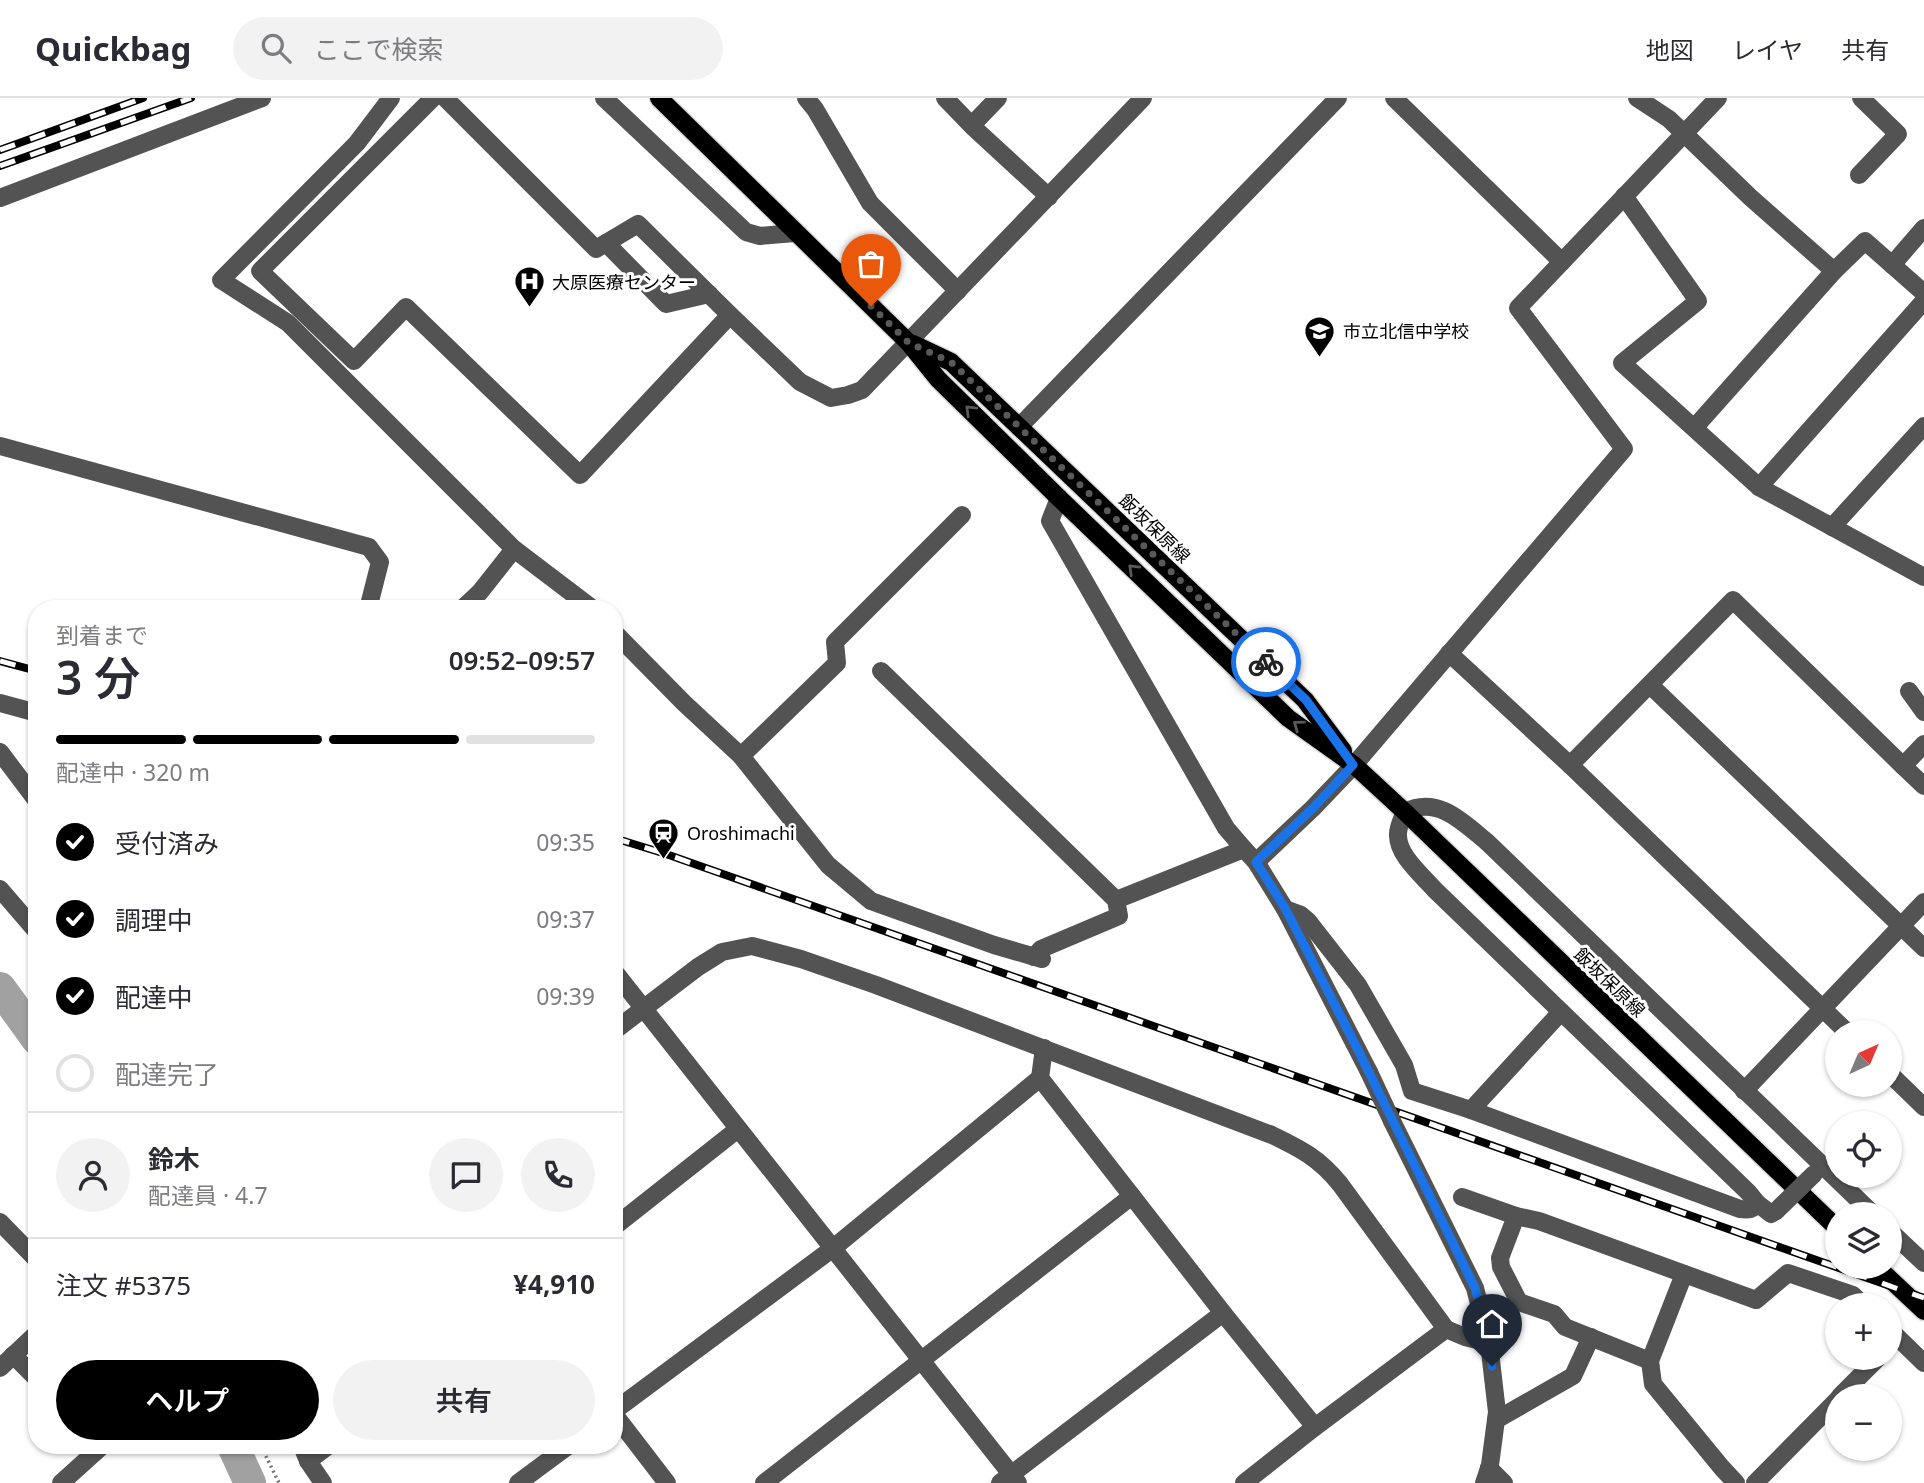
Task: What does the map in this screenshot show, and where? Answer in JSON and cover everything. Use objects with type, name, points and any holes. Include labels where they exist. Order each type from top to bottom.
[{"type":"main road","name":"飯坂保原線","points":[[659,98],[909,343],[938,379],[1288,718],[1353,765],[1405,812],[1825,1216]]},
{"type":"main road","name":"飯坂保原線","points":[[909,343],[951,362],[1306,700],[1353,765]]},
{"type":"main road","points":[[1890,1279],[1924,1311]]},
{"type":"street","points":[[0,198],[262,98]]},
{"type":"street","points":[[391,98],[357,143],[221,280],[288,324],[514,549],[581,600]]},
{"type":"street","points":[[433,98],[260,271],[354,361],[406,307],[580,475],[730,315]]},
{"type":"street","points":[[445,98],[596,249],[638,224],[800,382],[831,398],[862,390],[1143,98]]},
{"type":"street","points":[[604,98],[746,232],[760,236],[795,233]]},
{"type":"street","points":[[945,98],[1049,197]]},
{"type":"street","points":[[971,125],[998,98]]},
{"type":"street","points":[[1019,427],[1338,98]]},
{"type":"street","points":[[1394,98],[1562,262]]},
{"type":"street","points":[[1637,98],[1669,119],[1750,198],[1834,271]]},
{"type":"street","points":[[1116,900],[1250,856],[1313,808],[1624,449],[1518,308],[1718,98]]},
{"type":"street","points":[[1859,175],[1898,134],[1861,98]]},
{"type":"street","points":[[815,102],[870,203],[958,292]]},
{"type":"street","points":[[1624,196],[1698,301],[1622,363],[1759,487],[1918,574],[1924,557]]},
{"type":"street","points":[[1892,265],[1924,228]]},
{"type":"street","points":[[1695,428],[1834,271],[1865,241],[1924,293]]},
{"type":"street","points":[[606,243],[666,304],[709,294]]},
{"type":"street","points":[[1759,487],[1924,301]]},
{"type":"street","points":[[1832,527],[1924,426]]},
{"type":"street","points":[[0,446],[369,547],[380,562],[370,600]]},
{"type":"street","points":[[1059,498],[1050,521],[1226,828],[1250,856],[1285,908],[1475,1288],[1489,1343],[1497,1412],[1487,1476],[1504,1483]]},
{"type":"street","points":[[741,756],[837,663],[835,642],[962,515]]},
{"type":"street","points":[[472,600],[514,549]]},
{"type":"street","points":[[1570,765],[1733,600],[1924,786]]},
{"type":"street","points":[[623,641],[741,756],[828,865],[871,901],[993,945],[1038,958],[1041,949],[1119,916],[1116,900],[881,671]]},
{"type":"street","points":[[1449,653],[1570,765],[1834,1020]]},
{"type":"street","points":[[1650,685],[1924,948]]},
{"type":"street","points":[[1909,691],[1924,712]]},
{"type":"street","points":[[0,703],[28,711]]},
{"type":"street","points":[[1903,766],[1924,744]]},
{"type":"street","points":[[0,752],[28,789]]},
{"type":"street","points":[[1818,1170],[1771,1214],[1757,1203],[1435,890],[1408,860],[1398,839],[1405,812],[1413,807],[1428,805],[1454,817],[1487,842],[1744,1091],[1818,1170],[1858,1202]]},
{"type":"street","points":[[0,889],[28,922]]},
{"type":"street","points":[[1744,1091],[1924,902]]},
{"type":"street","points":[[1285,908],[1308,921],[1358,985],[1404,1065],[1412,1091],[1740,1209],[1754,1208],[1757,1203]]},
{"type":"street","points":[[623,1024],[698,967],[722,952],[741,946],[752,946],[801,959],[863,981],[1272,1135],[1313,1157],[1327,1168],[1340,1184],[1446,1329],[1489,1343]]},
{"type":"street","points":[[623,982],[920,1360],[1010,1480],[1223,1313]]},
{"type":"street","points":[[1471,1110],[1561,1012]]},
{"type":"street","points":[[623,1405],[832,1249],[1040,1078],[1044,1048]]},
{"type":"street","points":[[1040,1078],[1315,1427]]},
{"type":"street","points":[[1902,1086],[1924,1107]]},
{"type":"street","points":[[623,1220],[738,1129]]},
{"type":"street","points":[[764,1483],[1132,1196]]},
{"type":"street","points":[[1462,1197],[1539,1221],[1756,1300],[1788,1273],[1847,1293]]},
{"type":"street","points":[[1517,1216],[1500,1258],[1501,1267],[1519,1302],[1553,1314],[1565,1327],[1650,1361]]},
{"type":"street","points":[[0,1222],[28,1251]]},
{"type":"street","points":[[1902,1242],[1924,1263]]},
{"type":"street","points":[[1684,1274],[1650,1361],[1653,1384],[1736,1483]]},
{"type":"street","points":[[1244,1483],[1446,1329]]},
{"type":"street","points":[[1496,1420],[1573,1376],[1591,1337]]},
{"type":"street","points":[[28,1342],[7,1362],[28,1374]]},
{"type":"street","points":[[1902,1345],[1924,1363]]},
{"type":"street","points":[[1853,1384],[1866,1370]]},
{"type":"street","points":[[1755,1483],[1825,1412]]},
{"type":"street","points":[[623,1424],[667,1483]]},
{"type":"street","points":[[61,1483],[93,1454]]},
{"type":"street","points":[[306,1454],[323,1483]]},
{"type":"street","points":[[518,1483],[557,1454]]},
{"type":"path","points":[[265,1454],[279,1483]]},
{"type":"waterway","points":[[0,988],[28,1027]]},
{"type":"waterway","points":[[237,1454],[250,1483]]},
{"type":"railway","points":[[0,150],[143,98]]},
{"type":"railway","points":[[0,166],[191,98]]},
{"type":"railway","points":[[0,661],[28,669]]},
{"type":"railway","points":[[623,841],[1924,1298]]},
{"type":"way so far","points":[[871,306],[909,343],[951,362],[1266,662]]},
{"type":"place","name":"大原医療センター","points":[[529,309]]},
{"type":"place","name":"市立北信中学校","points":[[1320,358]]},
{"type":"place","name":"Oroshimachi","points":[[664,860]]},
{"type":"route","points":[[1266,662],[1306,700],[1353,765],[1313,808],[1256,862],[1285,908],[1357,1048],[1475,1288],[1492,1366]]}]
